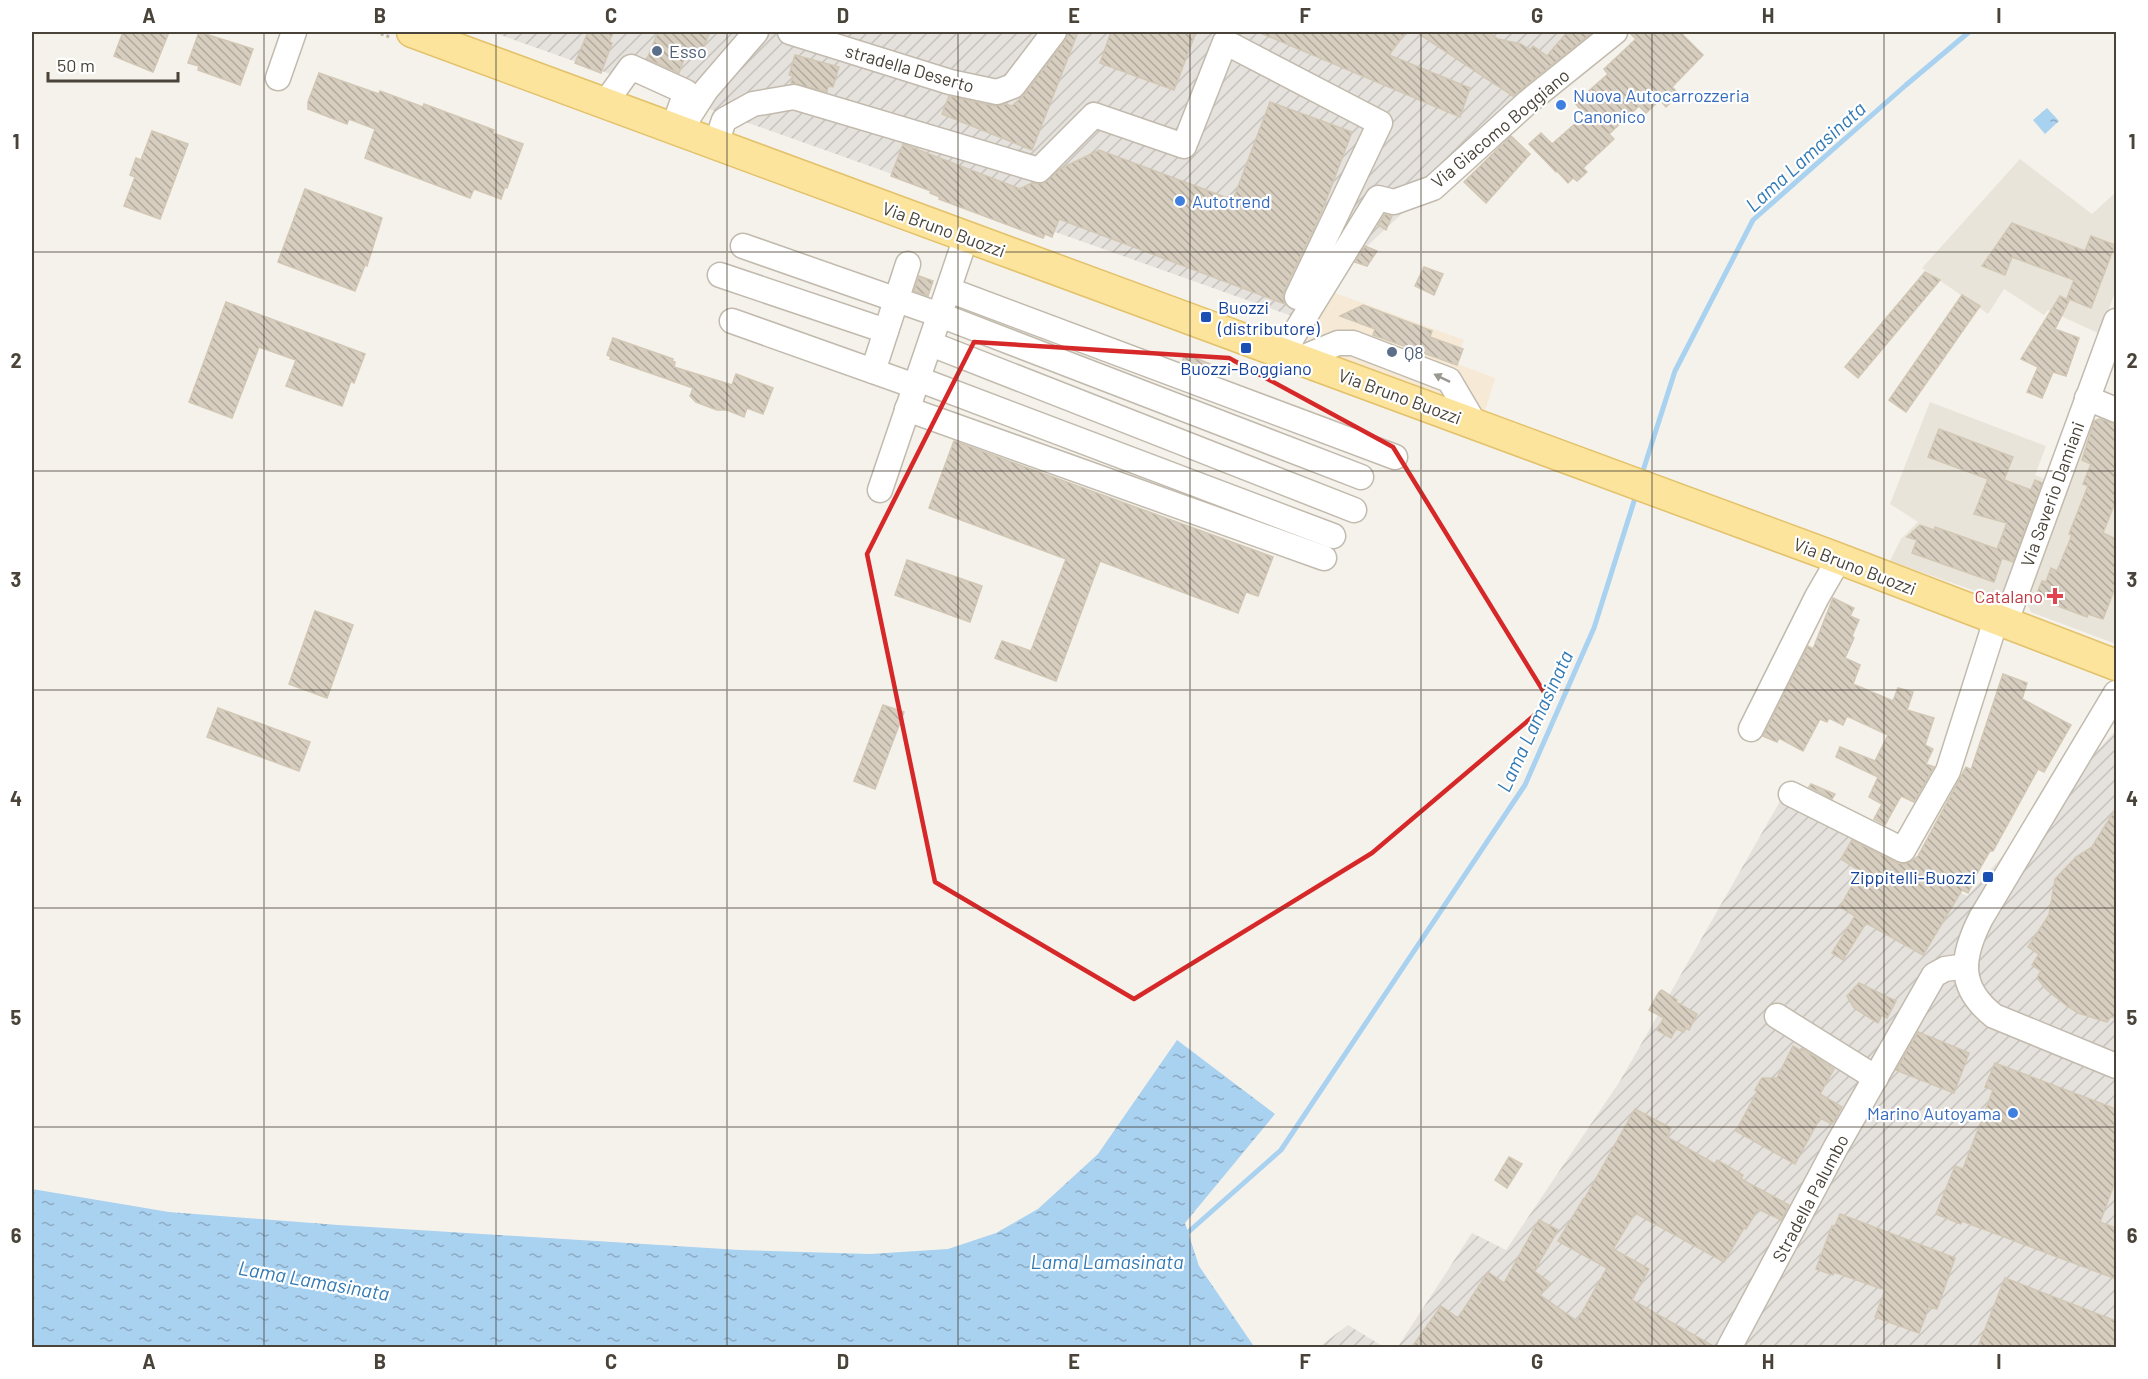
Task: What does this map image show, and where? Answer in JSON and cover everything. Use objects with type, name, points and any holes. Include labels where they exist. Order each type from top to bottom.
[{"type":"main road","name":"Via Bruno Buozzi","points":[[412,32],[1836,557],[2116,665]]},
{"type":"street","points":[[278,78],[294,32]]},
{"type":"street","points":[[679,130],[706,90],[756,32]]},
{"type":"street","name":"stradella Deserto","points":[[790,32],[950,82],[997,92],[1013,86],[1054,32]]},
{"type":"street","name":"Via Giacomo Boggiano","points":[[1292,357],[1293,336],[1378,198],[1394,202],[1433,188],[1528,102],[1615,32]]},
{"type":"street","points":[[716,144],[724,120],[753,104],[794,97],[1039,170],[1094,115],[1184,146],[1225,42],[1380,123],[1297,297]]},
{"type":"street","points":[[605,103],[631,67],[686,92],[679,130]]},
{"type":"street","points":[[880,490],[966,237]]},
{"type":"street","points":[[743,246],[940,315],[1361,477]]},
{"type":"street","points":[[873,371],[908,264]]},
{"type":"street","points":[[720,275],[886,331]]},
{"type":"street","points":[[949,290],[1395,457]]},
{"type":"street","points":[[732,321],[873,371],[916,383],[1328,547],[907,409]]},
{"type":"street","name":"Via Saverio Damiani","points":[[1791,794],[1903,850],[1948,771],[2001,622],[2116,321]]},
{"type":"street","points":[[931,344],[1354,510]]},
{"type":"street","name":"Via Saverio Damiani","points":[[2087,398],[2116,410]]},
{"type":"street","points":[[1751,729],[1836,557]]},
{"type":"street","points":[[2116,693],[1981,918],[1969,941],[1966,966],[1972,993],[1994,1016],[2116,1066]]},
{"type":"street","name":"Stradella Palumbo","points":[[1729,1347],[1836,1148],[1934,975],[1945,969],[1966,966]]},
{"type":"street","points":[[1777,1016],[1876,1078]]},
{"type":"highlighted area","points":[[974,342],[1229,358],[1393,447],[1550,702],[1372,853],[1134,999],[935,882],[867,554]]},
{"type":"shaded area","points":[[492,32],[1565,32],[1496,126],[1292,316]]},
{"type":"shaded area","points":[[2020,159],[2092,214],[2116,192],[2116,289],[2100,334],[2048,310],[2044,315],[2004,289],[1988,314],[1922,268]]},
{"type":"shaded area","name":"Q8","points":[[1327,290],[1464,340],[1455,363],[1495,378],[1485,412],[1296,341]]},
{"type":"shaded area","points":[[1930,402],[2046,446],[2035,475],[2050,481],[2008,592],[2001,597],[1995,598],[1890,561],[1901,539],[1918,522],[1890,504]]},
{"type":"shaded area","points":[[2103,415],[2116,421],[2116,644],[2031,612],[2026,602],[2092,421]]},
{"type":"shaded area","points":[[2116,730],[2116,1347],[1397,1348],[1472,1233],[1506,1250],[1620,1081],[1783,796],[1967,896]]},
{"type":"shaded area","points":[[1348,1325],[1384,1347],[1319,1347]]},
{"type":"water","points":[[2047,108],[2059,121],[2045,134],[2033,120]]},
{"type":"water","name":"Lama Lamasinata","points":[[1177,1040],[1275,1114],[1185,1223],[1199,1266],[1253,1345],[1250,1347],[32,1347],[32,1189],[169,1212],[338,1225],[740,1250],[870,1254],[948,1249],[996,1233],[1038,1209],[1098,1154]]},
{"type":"building","points":[[123,32],[169,32],[153,72],[114,56]]},
{"type":"building","points":[[199,32],[253,49],[240,85],[198,70],[199,66],[188,63]]},
{"type":"building","points":[[588,32],[614,32],[609,41],[612,43],[601,73],[575,63]]},
{"type":"building","points":[[658,32],[710,32],[700,56],[687,51],[679,73],[647,59]]},
{"type":"building","points":[[1068,32],[1078,32],[1032,150],[942,114],[949,96],[994,106],[1005,104],[1012,106],[1024,95],[1065,41]]},
{"type":"building","points":[[1111,32],[1196,32],[1174,90],[1100,63]]},
{"type":"building","points":[[1258,32],[1406,32],[1389,55],[1470,88],[1460,117]]},
{"type":"building","points":[[1416,32],[1488,32],[1498,39],[1521,44],[1530,50],[1533,46],[1547,56],[1567,32],[1593,32],[1513,96]]},
{"type":"building","points":[[1629,32],[1680,32],[1703,55],[1672,87],[1679,94],[1666,107],[1660,100],[1646,113],[1639,106],[1609,134],[1614,139],[1583,168],[1587,172],[1577,181],[1573,178],[1568,183],[1529,144],[1541,133],[1552,144],[1585,115],[1575,103],[1608,74],[1604,69],[1636,39]]},
{"type":"building","points":[[795,55],[839,67],[833,87],[828,86],[827,92],[791,83],[793,76],[789,75]]},
{"type":"building","points":[[319,73],[379,94],[380,91],[423,107],[424,104],[494,130],[493,133],[523,144],[501,199],[474,189],[470,198],[365,158],[375,129],[349,119],[347,124],[308,109],[308,102]]},
{"type":"building","name":"Autotrend","points":[[1270,102],[1352,132],[1322,211],[1284,291],[1285,304],[1059,219],[1052,237],[1045,234],[1043,238],[939,199],[940,197],[930,193],[931,191],[891,176],[903,144],[1018,188],[1017,190],[1032,183],[1043,184],[1060,169],[1099,150],[1233,200]]},
{"type":"building","points":[[152,131],[188,144],[160,219],[124,206],[135,177],[130,175],[136,158],[141,160]]},
{"type":"building","points":[[1511,136],[1530,154],[1486,203],[1464,182]]},
{"type":"building","points":[[305,189],[382,218],[367,266],[365,265],[355,291],[278,262]]},
{"type":"building","points":[[1385,214],[1392,216],[1386,230],[1378,225]]},
{"type":"building","points":[[2012,223],[2085,251],[2091,236],[2115,245],[2091,308],[2067,298],[2074,280],[2012,257],[2005,275],[1982,266]]},
{"type":"building","points":[[1365,246],[1377,251],[1367,266],[1355,262]]},
{"type":"building","points":[[1424,267],[1443,274],[1434,295],[1415,286]]},
{"type":"building","points":[[1925,272],[1940,280],[1858,378],[1845,367]]},
{"type":"building","points":[[919,276],[933,281],[928,296],[914,291]]},
{"type":"building","points":[[1962,295],[1980,306],[1906,412],[1889,400]]},
{"type":"building","points":[[2060,296],[2069,301],[2055,329],[2079,338],[2066,376],[2053,372],[2042,398],[2027,392],[2038,367],[2021,359]]},
{"type":"building","points":[[226,302],[365,354],[354,383],[351,381],[342,406],[286,386],[296,360],[259,347],[232,418],[189,402]]},
{"type":"building","points":[[1363,305],[1432,331],[1430,337],[1463,349],[1457,365],[1373,335],[1375,329],[1340,316]]},
{"type":"building","points":[[613,338],[673,359],[674,367],[732,385],[736,374],[773,388],[763,414],[747,408],[744,417],[727,410],[717,410],[696,402],[690,396],[693,388],[610,359],[611,357],[607,355]]},
{"type":"building","points":[[1185,354],[1213,365],[1210,373],[1182,362]]},
{"type":"building","points":[[2100,419],[2116,424],[2116,500],[2103,533],[2116,539],[2116,585],[2103,619],[2088,614],[2087,617],[2058,606],[2059,603],[2037,593],[2042,581],[2046,582],[2051,568],[2057,571],[2072,535],[2069,534],[2088,486],[2083,484],[2091,464],[2082,460],[2094,421]]},
{"type":"building","points":[[1939,429],[2013,457],[2004,480],[2031,490],[2035,480],[2042,483],[2013,562],[2002,558],[1994,582],[1912,553],[1917,540],[1907,537],[1920,525],[1934,530],[1935,527],[1997,549],[2007,523],[1974,514],[1988,479],[1928,457]]},
{"type":"building","points":[[954,441],[1273,557],[1258,596],[1246,592],[1238,613],[1100,561],[1056,681],[995,658],[1002,641],[1031,651],[1066,559],[929,508]]},
{"type":"building","points":[[907,560],[982,586],[970,622],[895,595]]},
{"type":"building","points":[[1833,598],[1854,608],[1850,616],[1859,620],[1845,658],[1860,665],[1853,684],[1893,701],[1898,688],[1913,692],[1907,710],[1934,718],[1925,745],[1933,749],[1926,764],[1934,767],[1914,802],[1901,796],[1885,825],[1874,819],[1882,804],[1869,797],[1878,777],[1836,757],[1840,747],[1875,761],[1888,735],[1847,716],[1843,725],[1829,718],[1827,722],[1820,719],[1803,751],[1779,738],[1777,742],[1763,736],[1808,646],[1813,649]]},
{"type":"building","points":[[315,611],[353,625],[327,698],[289,684]]},
{"type":"building","points":[[2003,674],[2027,683],[2022,699],[2071,725],[2044,772],[2038,769],[1968,893],[1962,890],[1923,955],[1866,923],[1843,960],[1832,953],[1855,916],[1840,907],[1860,871],[1841,859],[1852,840],[1897,863],[1910,862],[1918,856],[1966,767],[1971,770]]},
{"type":"building","points":[[883,705],[904,712],[875,789],[854,781]]},
{"type":"building","points":[[218,708],[310,742],[299,771],[207,737]]},
{"type":"building","points":[[1811,784],[1835,794],[1832,799],[1809,787]]},
{"type":"building","points":[[2116,808],[2116,1019],[2111,1016],[2107,1022],[2078,1013],[2047,990],[2037,978],[2041,971],[2032,965],[2039,954],[2028,947],[2049,915],[2055,879],[2076,857],[2092,847]]},
{"type":"building","points":[[1859,983],[1896,1001],[1887,1018],[1882,1015],[1878,1023],[1854,1008],[1847,996]]},
{"type":"building","points":[[1662,990],[1677,1000],[1676,1002],[1697,1014],[1689,1030],[1685,1028],[1684,1032],[1676,1029],[1671,1038],[1657,1030],[1664,1018],[1649,1010]]},
{"type":"building","points":[[1918,1032],[1969,1053],[1954,1093],[1896,1070]]},
{"type":"building","points":[[1793,1046],[1801,1051],[1803,1049],[1834,1069],[1820,1094],[1842,1107],[1832,1124],[1820,1118],[1795,1164],[1736,1131],[1762,1078],[1777,1078]]},
{"type":"building","points":[[1995,1063],[2116,1109],[2116,1179],[2100,1222],[2116,1228],[2116,1279],[1962,1221],[1961,1224],[1936,1214],[1955,1166],[1963,1169],[1993,1090],[1985,1087]]},
{"type":"building","points":[[1635,1109],[1671,1128],[1667,1137],[1715,1164],[1717,1160],[1743,1175],[1741,1179],[1789,1205],[1781,1220],[1758,1209],[1724,1262],[1635,1213],[1613,1249],[1649,1269],[1632,1300],[1715,1347],[1412,1347],[1441,1306],[1458,1318],[1488,1272],[1504,1283],[1539,1220],[1558,1230],[1534,1271],[1550,1283],[1540,1295],[1577,1321],[1607,1268],[1558,1241]]},
{"type":"building","points":[[1509,1157],[1522,1164],[1507,1188],[1495,1180]]},
{"type":"building","points":[[1840,1214],[1955,1258],[1937,1309],[1929,1307],[1919,1333],[1875,1317],[1885,1290],[1834,1272],[1833,1275],[1816,1269],[1832,1226],[1835,1226]]},
{"type":"building","points":[[2005,1278],[2116,1321],[2116,1347],[1978,1347]]},
{"type":"waterway","name":"Lama Lamasinata","points":[[1641,477],[1675,371],[1753,220],[1969,32]]},
{"type":"waterway","name":"Lama Lamasinata","points":[[1185,1235],[1281,1150],[1525,785],[1594,628],[1636,495]]},
{"type":"place","name":"Esso","points":[[657,51]]},
{"type":"place","name":"Nuova Autocarrozzeria Canonico","points":[[1561,105]]},
{"type":"place","name":"Autotrend","points":[[1180,201]]},
{"type":"place","name":"Buozzi (distributore)","points":[[1206,317]]},
{"type":"place","name":"Buozzi-Boggiano","points":[[1246,348]]},
{"type":"place","name":"Q8","points":[[1392,352]]},
{"type":"place","name":"Catalano","points":[[2055,596]]},
{"type":"place","name":"Zippitelli-Buozzi","points":[[1988,877]]},
{"type":"place","name":"Marino Autoyama","points":[[2013,1113]]}]
